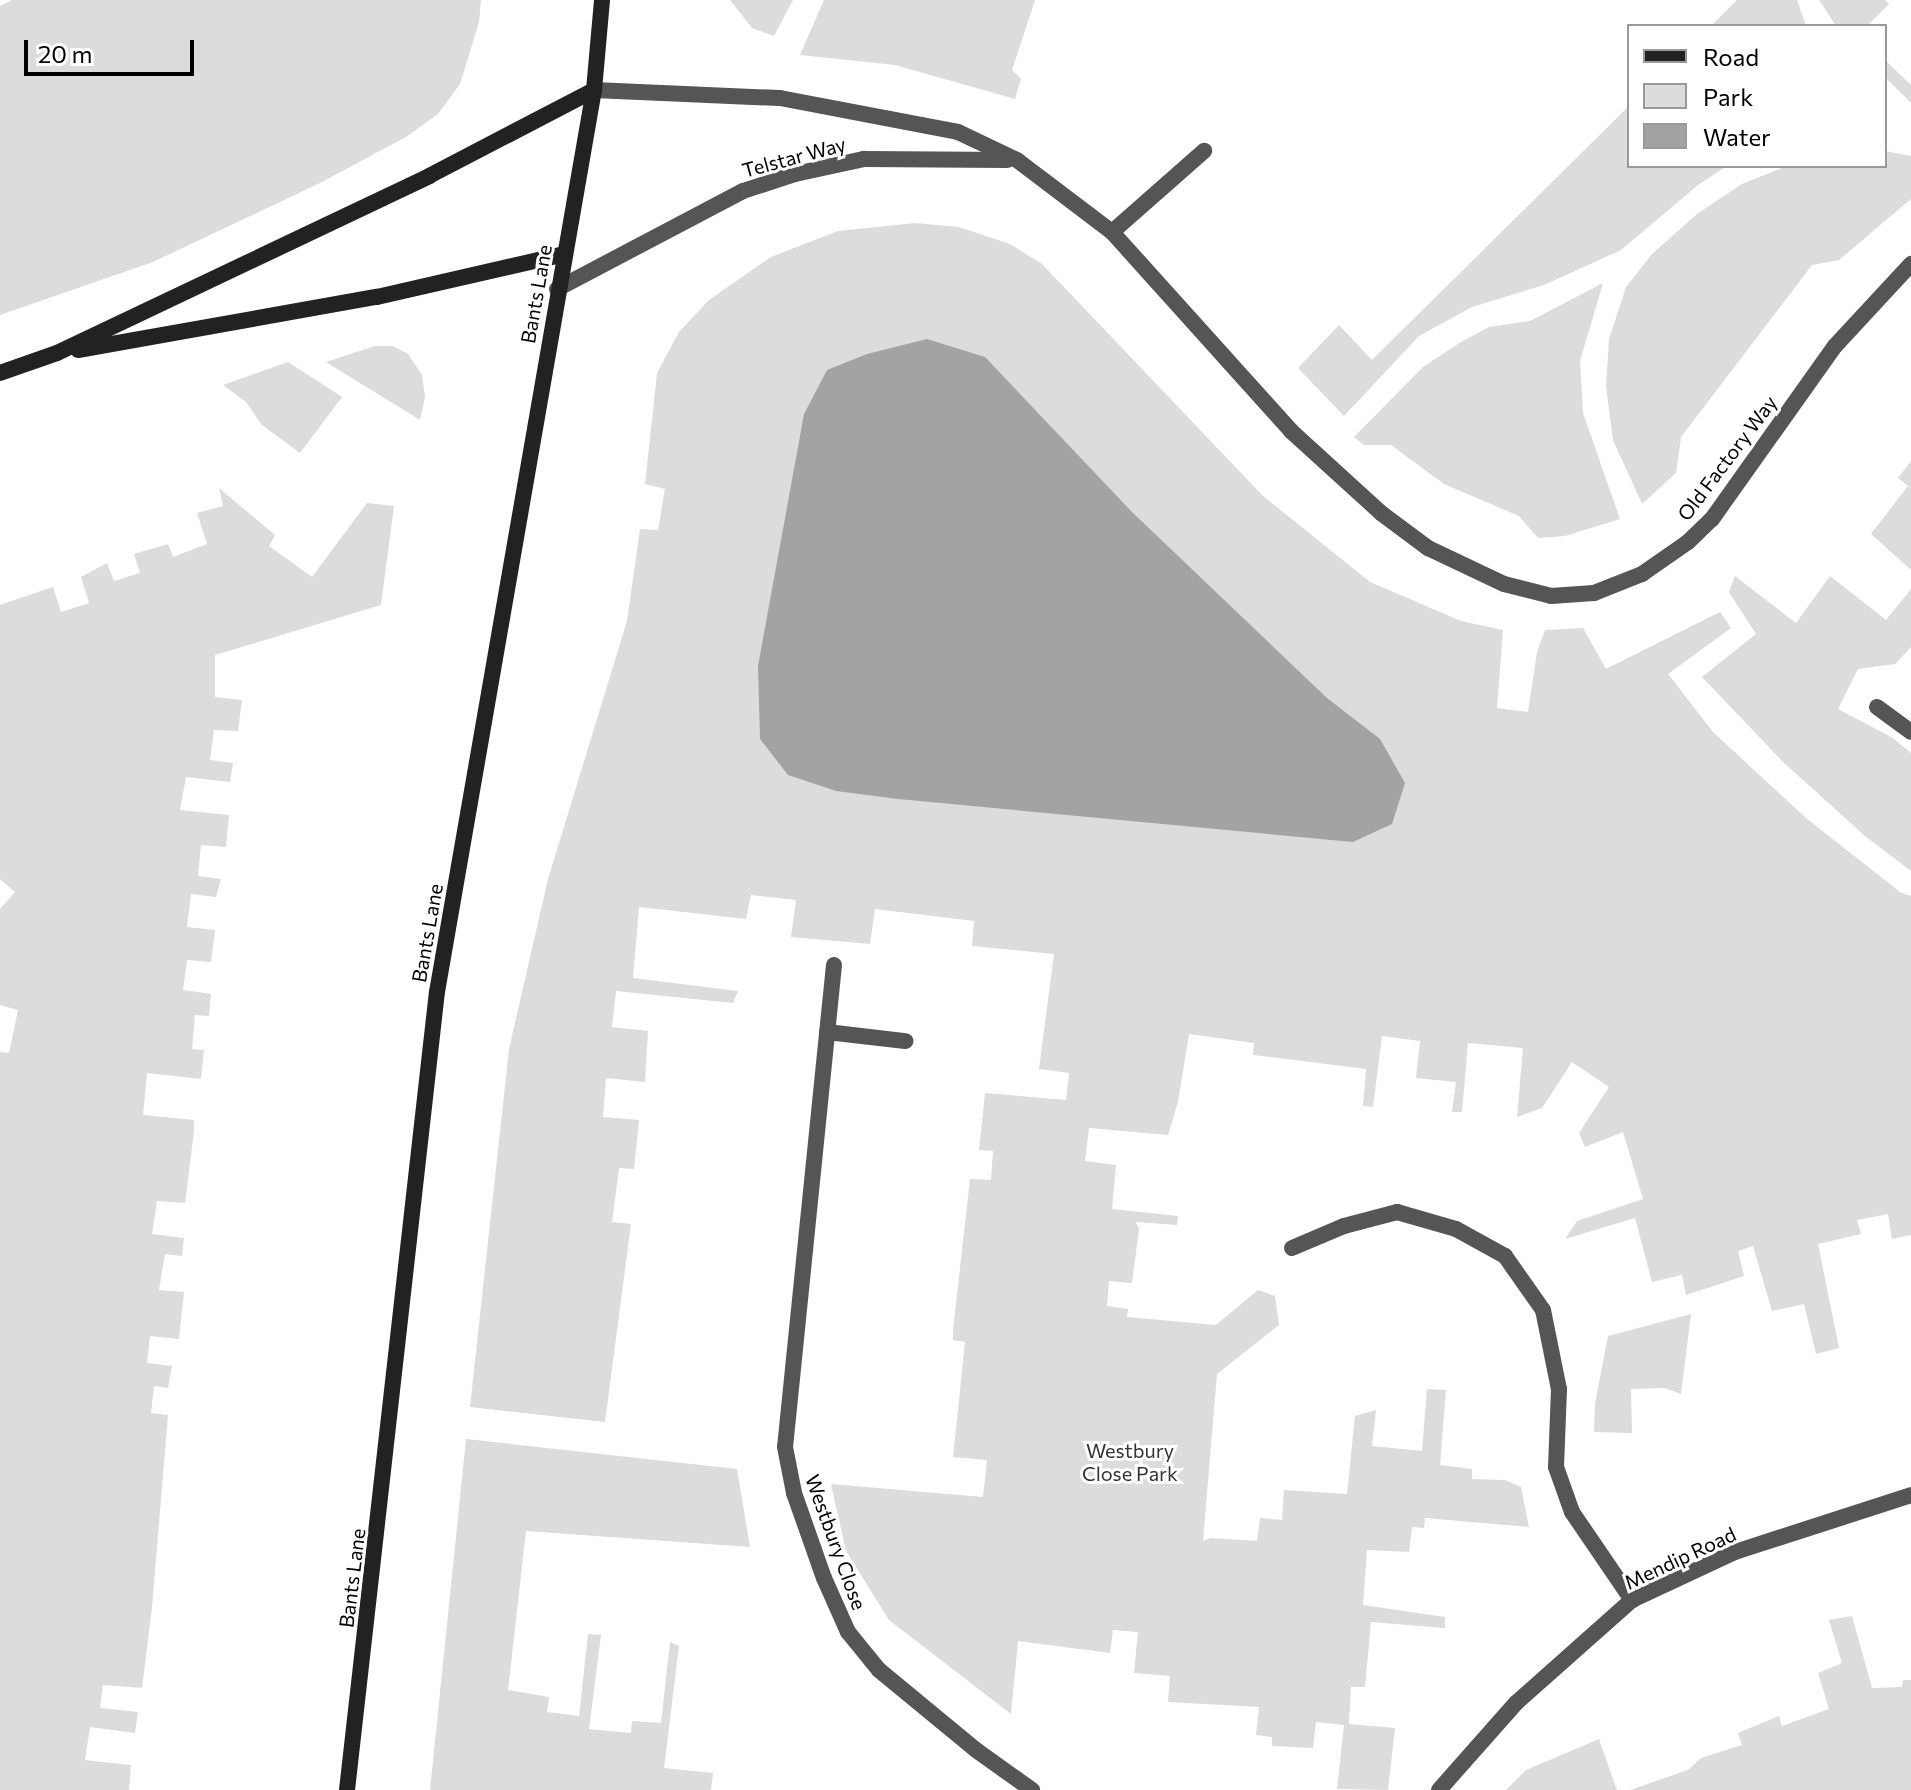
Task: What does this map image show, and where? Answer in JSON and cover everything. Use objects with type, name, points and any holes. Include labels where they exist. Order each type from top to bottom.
[{"type":"street","name":"Bants Lane","points":[[347,1790],[437,992],[594,90],[602,0]]},
{"type":"street","name":"Telstar Way","points":[[594,90],[780,98],[958,132],[1017,160],[1112,232],[1291,431]]},
{"type":"street","points":[[0,373],[57,353],[429,176],[594,90]]},
{"type":"street","points":[[1112,232],[1204,151]]},
{"type":"street","name":"Telstar Way","points":[[557,289],[743,191],[795,174],[864,159],[1017,160]]},
{"type":"street","points":[[57,353],[377,297],[564,254]]},
{"type":"street","name":"Old Factory Way","points":[[1291,431],[1381,513],[1428,548],[1504,584],[1551,596],[1594,593],[1642,574],[1688,542],[1712,519],[1835,346],[1911,264]]},
{"type":"street","points":[[1877,707],[1911,732]]},
{"type":"street","name":"Westbury Close","points":[[834,965],[785,1447],[794,1493],[824,1578],[848,1632],[879,1670],[976,1750],[1032,1790]]},
{"type":"street","points":[[827,1032],[905,1041]]},
{"type":"street","points":[[1292,1248],[1344,1226],[1397,1212],[1456,1229],[1505,1256],[1543,1310],[1559,1389],[1556,1467],[1572,1512],[1632,1600]]},
{"type":"street","name":"Mendip Road","points":[[1439,1790],[1516,1703],[1632,1600],[1735,1552],[1911,1495]]},
{"type":"green space","points":[[12,0],[481,0],[479,22],[460,84],[438,114],[406,137],[320,183],[153,262],[0,315],[0,6]]},
{"type":"green space","points":[[730,0],[793,0],[774,36],[752,28]]},
{"type":"green space","points":[[824,0],[1035,0],[1012,70],[1021,79],[1015,99],[895,65],[800,55]]},
{"type":"green space","points":[[1737,0],[1797,0],[1805,24],[1713,24]]},
{"type":"green space","points":[[1819,0],[1885,0],[1889,4],[1869,24],[1835,24]]},
{"type":"green space","points":[[1887,62],[1911,85],[1911,103],[1887,79]]},
{"type":"green space","points":[[1627,108],[1627,168],[1724,168],[1698,185],[1621,250],[1544,285],[1472,307],[1419,336],[1344,416],[1298,368],[1339,325],[1372,360]]},
{"type":"green space","points":[[1887,151],[1911,156],[1911,199],[1839,260],[1812,265],[1681,437],[1676,473],[1642,504],[1613,440],[1606,386],[1609,339],[1626,287],[1652,254],[1697,214],[1742,184],[1782,168],[1887,168]]},
{"type":"green space","name":"Westbury Close Park","points":[[915,223],[959,227],[1010,244],[1042,264],[1263,496],[1370,582],[1461,621],[1503,630],[1497,708],[1528,712],[1537,652],[1545,630],[1583,628],[1606,669],[1720,612],[1731,628],[1668,674],[1713,732],[1806,818],[1900,892],[1911,896],[1911,1235],[1892,1239],[1888,1214],[1857,1220],[1861,1234],[1818,1244],[1839,1348],[1816,1354],[1804,1304],[1772,1311],[1753,1246],[1738,1251],[1744,1276],[1686,1295],[1682,1275],[1652,1282],[1635,1218],[1565,1239],[1577,1221],[1643,1199],[1623,1132],[1585,1147],[1579,1133],[1609,1087],[1572,1062],[1542,1108],[1517,1117],[1523,1048],[1468,1043],[1462,1112],[1452,1112],[1456,1082],[1416,1078],[1420,1041],[1382,1036],[1373,1107],[1363,1106],[1366,1069],[1253,1055],[1254,1043],[1189,1034],[1178,1102],[1168,1135],[1089,1128],[1085,1161],[1116,1165],[1112,1209],[1178,1216],[1177,1225],[1136,1222],[1139,1229],[1132,1283],[1109,1281],[1107,1306],[1128,1309],[1127,1317],[1216,1325],[1258,1290],[1275,1296],[1279,1325],[1217,1374],[1203,1541],[1211,1538],[1257,1541],[1260,1518],[1282,1520],[1284,1490],[1347,1494],[1355,1416],[1376,1410],[1372,1446],[1422,1451],[1427,1389],[1446,1390],[1440,1465],[1472,1469],[1472,1479],[1505,1480],[1521,1487],[1529,1527],[1425,1518],[1424,1528],[1412,1527],[1409,1552],[1367,1550],[1363,1605],[1445,1617],[1445,1628],[1371,1622],[1365,1687],[1351,1687],[1349,1724],[1395,1728],[1388,1790],[1337,1789],[1344,1725],[1316,1722],[1313,1748],[1272,1746],[1272,1737],[1256,1735],[1259,1707],[1168,1702],[1170,1676],[1134,1673],[1138,1632],[1113,1630],[1110,1653],[1018,1641],[1011,1714],[889,1620],[846,1551],[831,1484],[983,1497],[987,1460],[953,1457],[965,1342],[953,1340],[953,1330],[970,1179],[991,1180],[993,1151],[979,1150],[985,1093],[1066,1100],[1069,1073],[1039,1069],[1054,954],[972,946],[974,921],[875,909],[870,944],[791,937],[796,900],[751,895],[746,919],[639,907],[633,978],[738,991],[733,1003],[616,991],[612,1027],[648,1031],[645,1082],[606,1078],[603,1117],[639,1120],[634,1169],[619,1168],[612,1222],[631,1224],[605,1422],[470,1407],[509,1049],[548,879],[627,621],[640,529],[658,530],[665,489],[645,484],[657,373],[679,332],[709,300],[771,257],[838,231]]},
{"type":"green space","points":[[1603,283],[1580,361],[1583,413],[1620,519],[1565,536],[1538,538],[1519,516],[1444,484],[1391,445],[1364,445],[1354,437],[1423,367],[1461,342],[1489,327],[1530,321]]},
{"type":"green space","points":[[375,346],[393,346],[408,354],[422,375],[425,397],[420,420],[326,362]]},
{"type":"green space","points":[[288,362],[342,397],[300,453],[262,425],[246,402],[223,385]]},
{"type":"green space","points":[[1911,461],[1911,570],[1871,534],[1908,486],[1898,478]]},
{"type":"green space","points":[[219,488],[275,535],[269,546],[312,577],[367,503],[394,506],[381,605],[215,655],[215,697],[242,700],[238,731],[214,730],[210,760],[233,763],[230,782],[186,777],[180,810],[229,815],[226,847],[201,845],[198,876],[221,879],[216,897],[191,894],[187,927],[215,930],[211,962],[187,960],[183,990],[211,994],[209,1016],[195,1015],[192,1049],[204,1050],[201,1079],[147,1073],[143,1115],[194,1120],[185,1203],[157,1201],[152,1234],[184,1238],[182,1256],[165,1254],[159,1290],[184,1292],[179,1339],[150,1336],[147,1363],[172,1366],[168,1388],[154,1386],[151,1413],[168,1415],[152,1607],[142,1688],[103,1685],[100,1708],[138,1712],[135,1733],[90,1727],[85,1760],[131,1765],[129,1790],[0,1790],[0,1052],[9,1053],[18,1010],[0,1005],[0,909],[15,892],[0,879],[0,605],[53,587],[61,612],[89,603],[81,577],[107,563],[114,581],[140,573],[134,554],[168,544],[173,557],[207,544],[197,513],[223,506]]},
{"type":"green space","points":[[1735,576],[1796,623],[1830,576],[1886,620],[1911,589],[1911,647],[1895,664],[1858,669],[1838,709],[1893,738],[1911,753],[1911,871],[1865,836],[1783,762],[1702,677],[1756,634],[1729,592]]},
{"type":"green space","points":[[1691,1314],[1681,1394],[1665,1388],[1631,1389],[1632,1433],[1594,1432],[1595,1404],[1608,1336]]},
{"type":"green space","points":[[466,1439],[737,1469],[750,1547],[526,1531],[508,1690],[549,1697],[547,1712],[579,1716],[588,1634],[601,1635],[589,1729],[631,1733],[632,1721],[661,1723],[670,1642],[679,1646],[664,1768],[713,1773],[711,1790],[430,1790]]},
{"type":"green space","points":[[1852,1616],[1872,1688],[1902,1687],[1903,1680],[1911,1680],[1911,1790],[1630,1790],[1688,1770],[1701,1758],[1742,1745],[1738,1733],[1779,1716],[1782,1726],[1829,1709],[1818,1673],[1842,1663],[1829,1620]]},
{"type":"green space","points":[[1599,1739],[1617,1790],[1506,1790],[1526,1770]]},
{"type":"water","points":[[927,339],[985,357],[1132,512],[1327,698],[1380,739],[1405,783],[1392,824],[1353,842],[898,799],[836,791],[788,775],[760,739],[758,666],[804,414],[827,370],[867,354]]}]
